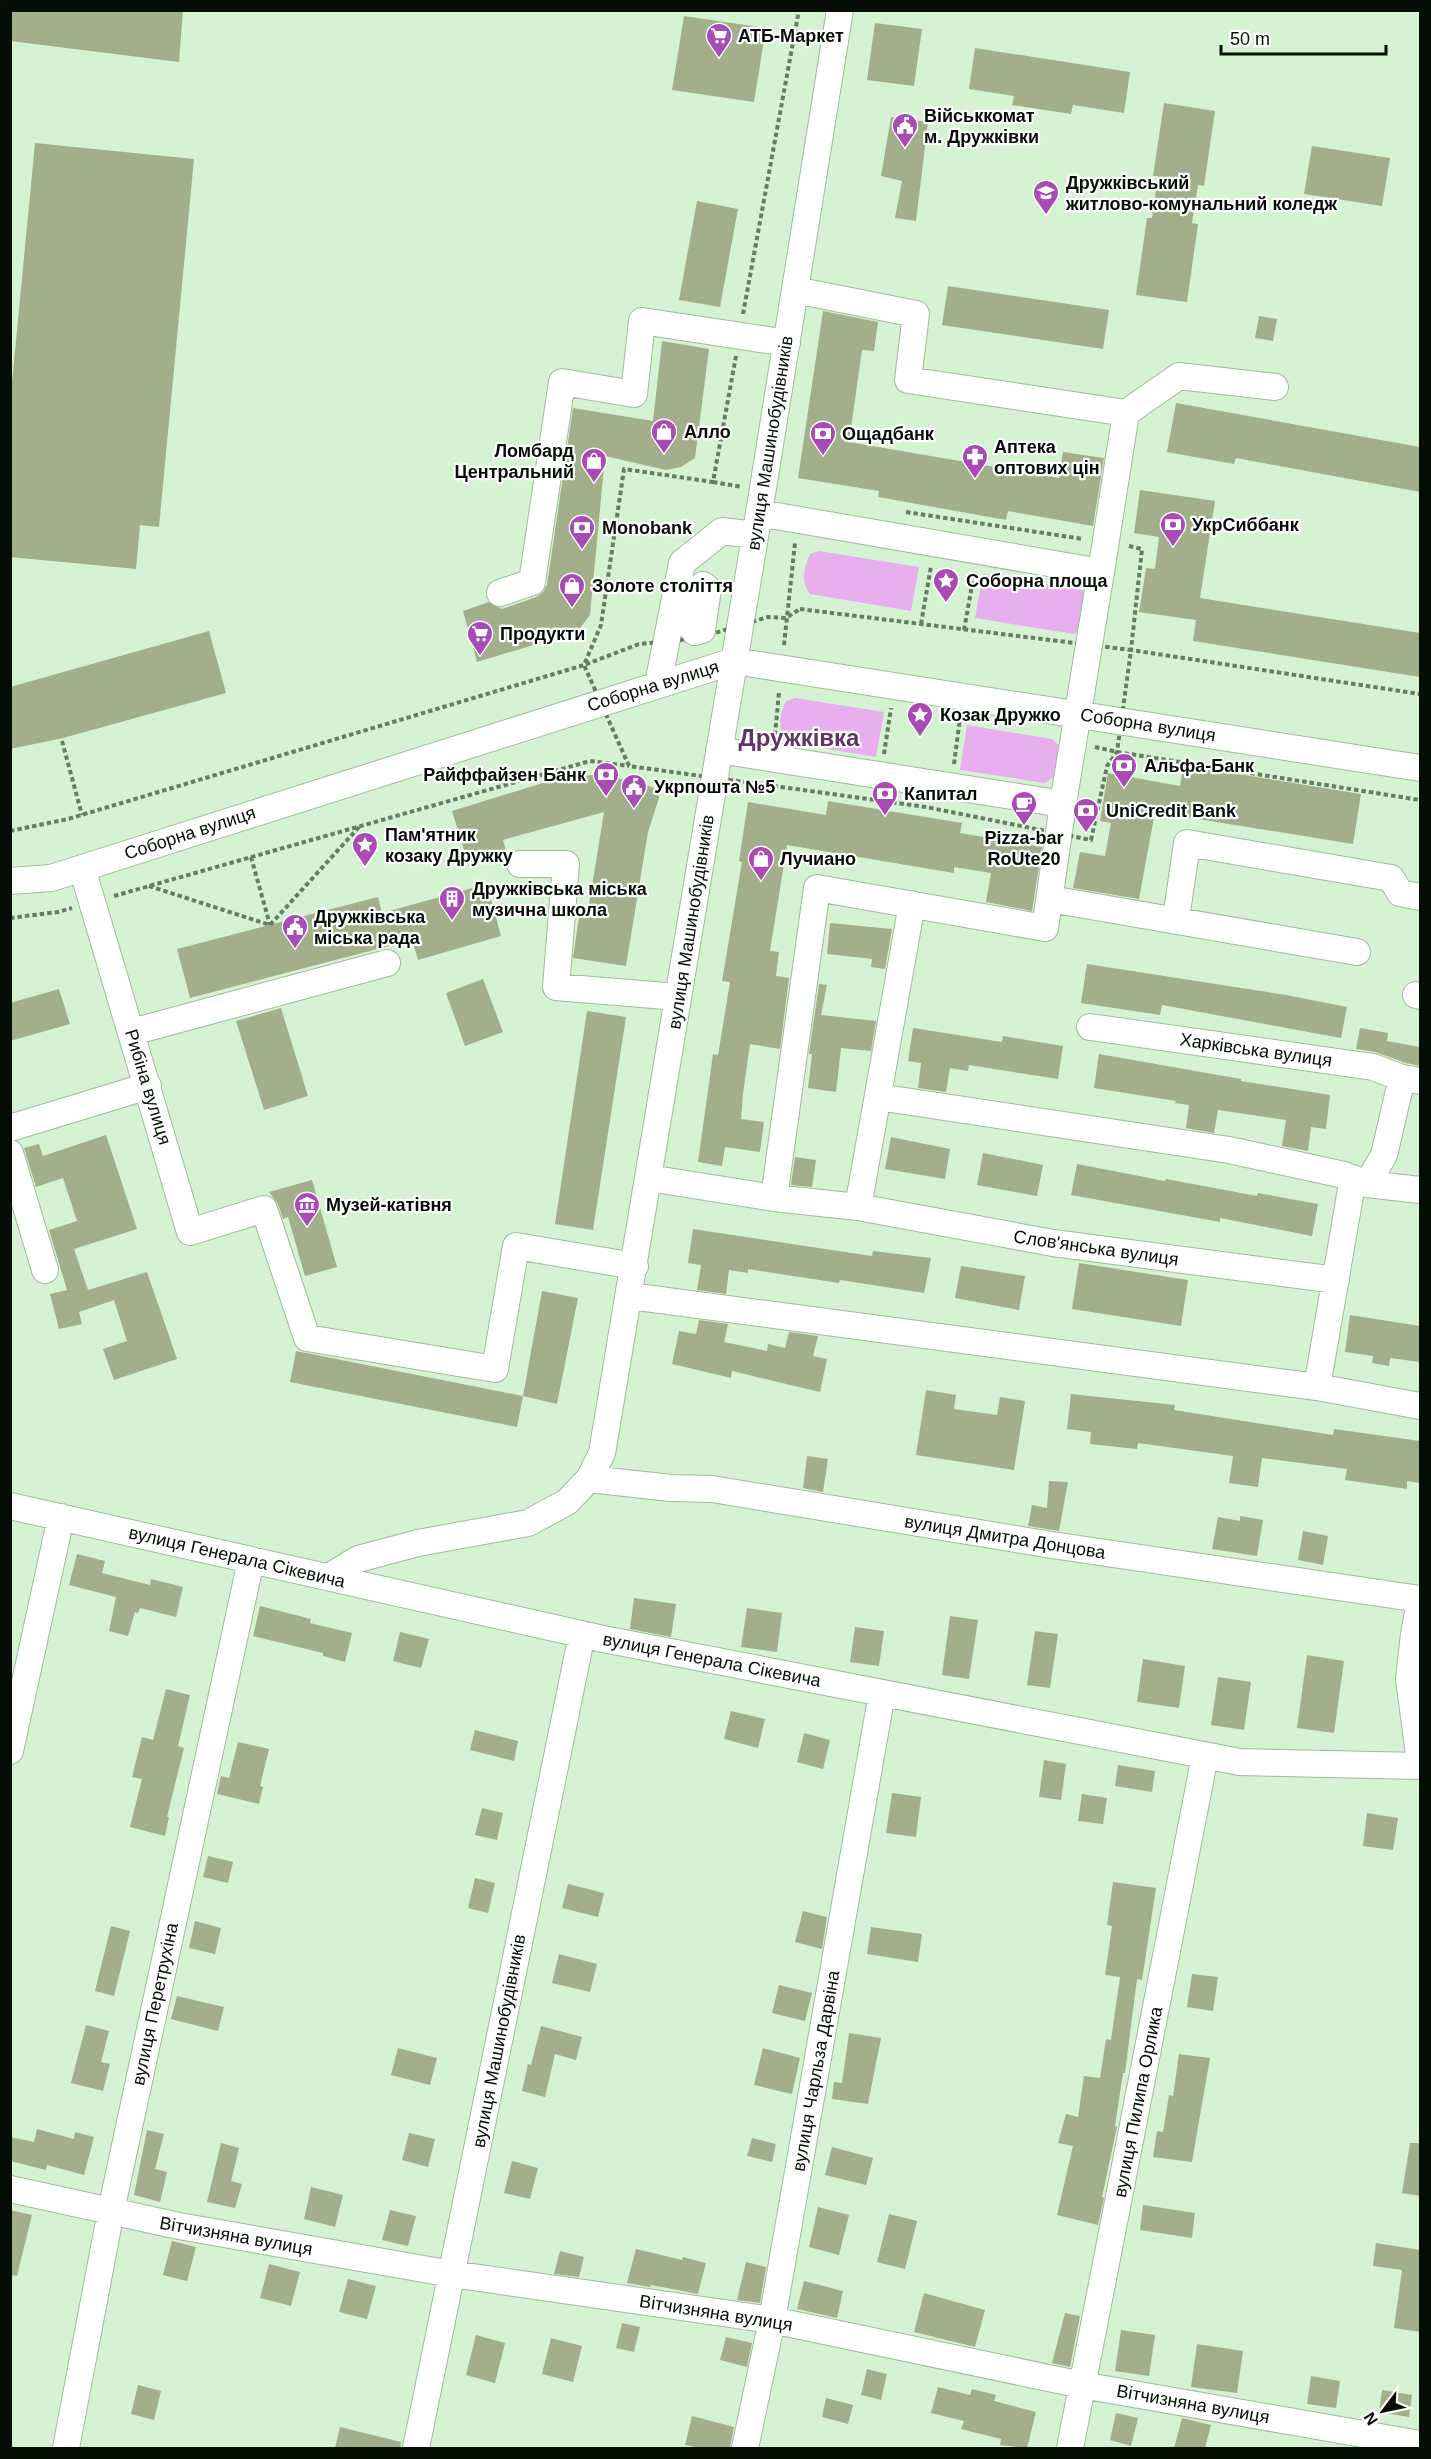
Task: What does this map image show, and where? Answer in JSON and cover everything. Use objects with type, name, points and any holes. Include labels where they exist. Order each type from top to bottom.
[{"type":"street","name":"вулиця Машинобудівників","points":[[329,1578],[358,1559],[418,1543],[528,1522],[567,1502],[589,1479],[602,1453],[630,1296],[840,10]]},
{"type":"street","points":[[795,290],[916,314],[908,380],[1126,413],[1179,376],[1275,387]]},
{"type":"street","points":[[500,593],[532,582],[562,382],[634,394],[642,321],[787,343]]},
{"type":"street","points":[[774,1198],[817,888],[1045,928],[1126,413]]},
{"type":"street","points":[[658,684],[682,563],[722,531],[757,524],[798,520],[1101,572]]},
{"type":"street","name":"Соборна вулиця","points":[[10,881],[51,878],[734,661],[1420,768]]},
{"type":"street","points":[[719,750],[1063,804]]},
{"type":"street","points":[[1176,919],[1187,843],[1391,878],[1401,893],[1420,897]]},
{"type":"street","points":[[520,864],[566,864],[556,987],[678,997]]},
{"type":"street","name":"Рибіна вулиця","points":[[82,868],[190,1232],[264,1209],[307,1338],[495,1369],[516,1246],[634,1266]]},
{"type":"street","points":[[858,1207],[912,904]]},
{"type":"street","points":[[1049,906],[1176,919],[1357,952]]},
{"type":"street","points":[[132,1032],[387,963]]},
{"type":"street","name":"Харківська вулиця","points":[[1090,1027],[1373,1067],[1411,1080]]},
{"type":"street","points":[[1317,1387],[1336,1280],[1360,1181],[1384,1155],[1411,1080]]},
{"type":"street","points":[[10,1128],[148,1086]]},
{"type":"street","points":[[878,1097],[1229,1150],[1360,1181],[1420,1190]]},
{"type":"street","points":[[10,1153],[45,1269]]},
{"type":"street","name":"Слов'янська вулиця","points":[[649,1178],[774,1198],[858,1207],[1053,1243],[1336,1280]]},
{"type":"street","points":[[630,1296],[1317,1387],[1420,1406]]},
{"type":"street","name":"вулиця Дмитра Донцова","points":[[589,1479],[671,1488],[712,1489],[1420,1600]]},
{"type":"street","name":"вулиця Генерала Сікевича","points":[[10,1506],[582,1634],[1205,1756],[1240,1762],[1420,1764]]},
{"type":"street","points":[[10,1751],[61,1517]]},
{"type":"street","name":"вулиця Перетрухіна","points":[[66,2448],[111,2211],[251,1560]]},
{"type":"street","points":[[1420,1600],[1409,1679],[1420,1764]]},
{"type":"street","name":"вулиця Машинобудівників","points":[[416,2448],[582,1634]]},
{"type":"street","name":"вулиця Чарльза Дарвіна","points":[[745,2448],[772,2320],[882,1693]]},
{"type":"street","name":"вулиця Пилипа Орлика","points":[[1070,2448],[1205,1756]]},
{"type":"street","name":"Вітчизняна вулиця","points":[[10,2189],[179,2226],[452,2274],[772,2320],[1082,2385],[1420,2444]]},
{"type":"path","points":[[921,624],[938,517]]},
{"type":"path","points":[[781,668],[798,520]]},
{"type":"path","points":[[964,630],[983,524]]},
{"type":"path","points":[[629,766],[584,665],[639,644],[698,638],[768,617],[786,618],[800,609],[1131,650]]},
{"type":"path","points":[[766,786],[772,759],[779,690],[790,692]]},
{"type":"path","points":[[880,706],[902,709]]},
{"type":"path","points":[[891,707],[884,755],[895,758]]},
{"type":"path","points":[[948,716],[963,718]]},
{"type":"path","points":[[62,741],[82,815]]},
{"type":"path","points":[[1074,742],[1117,752],[1420,800]]},
{"type":"path","points":[[10,918],[58,912],[590,761],[926,807],[1092,840]]},
{"type":"path","points":[[270,925],[361,826]]},
{"type":"path","points":[[251,857],[270,925]]},
{"type":"path","points":[[148,886],[270,925]]},
{"type":"shaded area","points":[[819,551],[919,567],[911,611],[810,594],[804,579],[805,569],[810,554]]},
{"type":"shaded area","points":[[983,574],[1082,590],[1091,599],[1085,627],[1074,634],[975,618]]},
{"type":"shaded area","points":[[795,698],[884,712],[876,757],[786,742],[780,727],[782,711],[786,701]]},
{"type":"shaded area","points":[[967,725],[1052,739],[1062,748],[1055,776],[1045,783],[960,770]]},
{"type":"building","points":[[10,10],[183,10],[179,62],[10,41]]},
{"type":"building","name":"АТБ-Маркет","points":[[684,16],[766,28],[754,102],[672,90]]},
{"type":"building","points":[[875,23],[922,29],[914,86],[867,80]]},
{"type":"building","points":[[975,48],[1130,72],[1124,113],[1073,105],[1071,114],[1012,105],[1014,96],[969,89]]},
{"type":"building","points":[[1164,103],[1215,111],[1204,186],[1198,185],[1192,223],[1198,224],[1187,302],[1136,295],[1147,218],[1152,218],[1158,176],[1153,176]]},
{"type":"building","name":"Військкомат м. Дружківки","points":[[891,117],[928,122],[916,221],[895,218],[902,181],[881,176]]},
{"type":"building","points":[[35,143],[194,159],[159,527],[140,525],[136,569],[10,557],[10,403]]},
{"type":"building","points":[[1312,146],[1390,158],[1382,206],[1304,194]]},
{"type":"building","points":[[697,201],[738,209],[720,307],[679,300]]},
{"type":"building","points":[[948,286],[1109,310],[1103,349],[942,325]]},
{"type":"building","points":[[823,311],[878,322],[874,351],[862,350],[849,442],[1059,478],[1063,452],[1104,458],[1093,526],[1008,511],[1006,520],[878,497],[879,491],[798,478]]},
{"type":"building","points":[[1259,316],[1277,319],[1273,341],[1255,338]]},
{"type":"building","points":[[662,341],[709,349],[695,458],[681,467],[666,470],[605,456],[590,615],[577,632],[477,662],[463,611],[489,602],[502,609],[536,597],[547,585],[573,408],[653,421]]},
{"type":"building","points":[[1176,403],[1420,447],[1420,492],[1236,458],[1234,464],[1167,452]]},
{"type":"building","points":[[1140,490],[1215,501],[1200,598],[1420,633],[1420,677],[1193,641],[1196,620],[1139,612],[1146,568],[1155,569],[1159,537],[1134,533]]},
{"type":"building","points":[[209,631],[226,693],[63,738],[10,749],[10,687]]},
{"type":"building","points":[[1183,765],[1361,794],[1353,844],[1155,812],[1139,899],[1073,888],[1080,852],[1105,856],[1111,823],[1100,821],[1108,773],[1180,786]]},
{"type":"building","points":[[609,776],[652,787],[658,791],[659,798],[648,832],[626,966],[573,958],[579,916],[587,917],[604,812],[503,840],[506,851],[469,866],[452,811],[559,778]]},
{"type":"building","points":[[828,801],[962,823],[960,833],[1042,847],[1032,911],[986,902],[991,873],[954,867],[954,873],[787,845],[770,951],[779,952],[776,976],[789,978],[780,1049],[750,1044],[743,1094],[741,1119],[764,1122],[760,1152],[725,1147],[722,1166],[698,1162],[713,1054],[718,1055],[730,982],[722,981],[742,862],[739,861],[748,802],[826,815]]},
{"type":"building","points":[[487,884],[501,936],[418,960],[412,940],[190,998],[177,949],[378,897],[382,913]]},
{"type":"building","points":[[830,923],[892,929],[885,969],[871,967],[872,959],[827,954]]},
{"type":"building","points":[[1087,964],[1286,995],[1347,1007],[1341,1038],[1162,1005],[1160,1015],[1081,1003]]},
{"type":"building","points":[[483,979],[503,1032],[465,1046],[446,993]]},
{"type":"building","points":[[819,984],[827,985],[821,1015],[876,1021],[871,1051],[841,1048],[836,1092],[808,1088],[812,1054],[809,1054]]},
{"type":"building","points":[[59,989],[70,1024],[10,1041],[10,1003]]},
{"type":"building","points":[[281,1008],[308,1096],[264,1110],[236,1021]]},
{"type":"building","points":[[587,1011],[626,1017],[593,1230],[555,1224]]},
{"type":"building","points":[[913,1028],[1002,1042],[1003,1036],[1063,1046],[1058,1079],[969,1065],[968,1071],[950,1068],[946,1092],[918,1088],[921,1063],[908,1061]]},
{"type":"building","points":[[1360,1028],[1388,1033],[1387,1041],[1420,1047],[1420,1066],[1375,1052],[1356,1049]]},
{"type":"building","points":[[1099,1054],[1330,1095],[1326,1129],[1311,1127],[1308,1151],[1282,1146],[1286,1120],[1218,1110],[1214,1133],[1186,1128],[1189,1105],[1094,1088]]},
{"type":"building","points":[[106,1135],[137,1229],[74,1249],[88,1290],[147,1272],[177,1359],[114,1380],[103,1349],[127,1341],[114,1300],[79,1312],[82,1324],[59,1329],[50,1294],[67,1290],[49,1230],[77,1221],[63,1178],[36,1187],[24,1148],[39,1144],[43,1156]]},
{"type":"building","points":[[891,1137],[950,1149],[945,1179],[885,1169]]},
{"type":"building","points":[[983,1153],[1043,1165],[1037,1196],[977,1185]]},
{"type":"building","points":[[795,1157],[816,1160],[812,1187],[791,1185]]},
{"type":"building","points":[[1077,1164],[1165,1181],[1166,1179],[1257,1196],[1258,1193],[1318,1204],[1312,1236],[1220,1218],[1220,1222],[1071,1195]]},
{"type":"building","points":[[312,1180],[337,1267],[305,1276],[288,1217],[283,1219],[278,1204],[269,1192]]},
{"type":"building","points":[[693,1229],[872,1256],[873,1251],[931,1258],[924,1293],[748,1269],[748,1273],[729,1270],[726,1294],[697,1290],[701,1265],[688,1263]]},
{"type":"building","points":[[1079,1263],[1188,1280],[1181,1326],[1072,1309]]},
{"type":"building","points":[[961,1266],[1025,1276],[1019,1310],[955,1298]]},
{"type":"building","points":[[542,1291],[578,1298],[557,1404],[523,1396]]},
{"type":"building","points":[[1350,1315],[1420,1326],[1420,1362],[1390,1358],[1389,1366],[1372,1363],[1373,1356],[1345,1352]]},
{"type":"building","points":[[699,1320],[728,1324],[724,1342],[767,1351],[768,1344],[785,1348],[789,1332],[818,1336],[813,1356],[827,1359],[820,1392],[732,1371],[731,1378],[672,1364],[679,1331],[696,1334]]},
{"type":"building","points":[[296,1351],[523,1396],[517,1427],[290,1382]]},
{"type":"building","points":[[926,1390],[956,1395],[954,1409],[997,1415],[1000,1397],[1025,1401],[1014,1470],[916,1455]]},
{"type":"building","points":[[1071,1394],[1175,1405],[1174,1410],[1333,1435],[1334,1429],[1420,1441],[1420,1483],[1407,1481],[1407,1489],[1345,1480],[1347,1469],[1262,1458],[1258,1487],[1229,1483],[1233,1456],[1138,1443],[1137,1449],[1090,1444],[1091,1432],[1067,1429]]},
{"type":"building","points":[[807,1456],[828,1459],[823,1492],[803,1488]]},
{"type":"building","points":[[1049,1481],[1068,1482],[1059,1531],[1028,1526],[1032,1505],[1047,1508]]},
{"type":"building","points":[[1240,1516],[1263,1520],[1257,1556],[1212,1549],[1218,1517],[1240,1521]]},
{"type":"building","points":[[1303,1531],[1328,1536],[1323,1565],[1298,1560]]},
{"type":"building","points":[[77,1554],[105,1561],[102,1573],[150,1585],[151,1579],[183,1587],[176,1617],[140,1608],[138,1613],[135,1612],[128,1636],[109,1631],[116,1597],[69,1585]]},
{"type":"building","points":[[634,1598],[676,1604],[671,1637],[630,1629]]},
{"type":"building","points":[[260,1606],[311,1619],[310,1623],[352,1633],[345,1662],[323,1656],[323,1653],[253,1636]]},
{"type":"building","points":[[747,1608],[782,1613],[777,1652],[741,1647]]},
{"type":"building","points":[[950,1616],[978,1620],[969,1679],[942,1675]]},
{"type":"building","points":[[855,1627],[884,1631],[879,1666],[850,1662]]},
{"type":"building","points":[[1035,1631],[1058,1634],[1050,1688],[1027,1685]]},
{"type":"building","points":[[400,1632],[429,1639],[421,1668],[393,1661]]},
{"type":"building","points":[[1307,1655],[1344,1661],[1334,1733],[1297,1728]]},
{"type":"building","points":[[1143,1659],[1185,1666],[1179,1708],[1137,1702]]},
{"type":"building","points":[[1218,1677],[1251,1682],[1244,1730],[1211,1725]]},
{"type":"building","points":[[166,1689],[190,1695],[178,1746],[184,1748],[167,1817],[169,1817],[165,1836],[130,1827],[142,1779],[132,1777],[142,1737],[153,1740]]},
{"type":"building","points":[[731,1711],[765,1719],[758,1748],[724,1739]]},
{"type":"building","points":[[475,1730],[518,1741],[514,1761],[470,1750]]},
{"type":"building","points":[[804,1733],[830,1740],[823,1769],[797,1762]]},
{"type":"building","points":[[238,1742],[269,1749],[260,1786],[263,1787],[259,1804],[217,1794],[221,1776],[229,1778]]},
{"type":"building","points":[[1044,1760],[1066,1764],[1061,1800],[1039,1797]]},
{"type":"building","points":[[1118,1765],[1155,1771],[1152,1792],[1115,1786]]},
{"type":"building","points":[[892,1793],[921,1797],[916,1837],[886,1833]]},
{"type":"building","points":[[1082,1794],[1107,1798],[1103,1824],[1078,1821]]},
{"type":"building","points":[[482,1808],[503,1813],[497,1840],[475,1835]]},
{"type":"building","points":[[1367,1813],[1398,1818],[1393,1850],[1363,1846]]},
{"type":"building","points":[[208,1856],[233,1862],[228,1883],[203,1877]]},
{"type":"building","points":[[475,1878],[495,1883],[488,1913],[468,1908]]},
{"type":"building","points":[[1113,1882],[1156,1888],[1142,1980],[1137,1979],[1125,2073],[1123,2073],[1115,2126],[1117,2127],[1098,2225],[1057,2215],[1073,2146],[1058,2143],[1066,2114],[1078,2117],[1084,2076],[1100,2078],[1106,2039],[1111,2040],[1120,1977],[1105,1975],[1112,1926],[1107,1925]]},
{"type":"building","points":[[568,1884],[604,1893],[598,1917],[562,1908]]},
{"type":"building","points":[[803,1911],[827,1917],[822,1949],[795,1942]]},
{"type":"building","points":[[195,1921],[221,1928],[215,1954],[189,1948]]},
{"type":"building","points":[[111,1926],[130,1931],[114,1996],[95,1991]]},
{"type":"building","points":[[871,1927],[922,1934],[918,1962],[867,1954]]},
{"type":"building","points":[[559,1954],[597,1964],[590,1992],[552,1983]]},
{"type":"building","points":[[1192,1974],[1218,1977],[1213,2011],[1187,2007]]},
{"type":"building","points":[[779,1985],[812,1993],[805,2021],[772,2013]]},
{"type":"building","points":[[177,1996],[224,2007],[218,2031],[171,2019]]},
{"type":"building","points":[[86,2025],[109,2031],[101,2062],[110,2064],[103,2091],[71,2083]]},
{"type":"building","points":[[541,2026],[582,2037],[576,2060],[555,2054],[545,2097],[522,2091],[528,2064],[531,2065]]},
{"type":"building","points":[[849,2033],[881,2038],[868,2104],[832,2099],[834,2082],[842,2083]]},
{"type":"building","points":[[398,2048],[437,2058],[430,2085],[391,2075]]},
{"type":"building","points":[[763,2048],[800,2058],[792,2094],[754,2085]]},
{"type":"building","points":[[1179,2054],[1210,2058],[1192,2162],[1153,2157],[1157,2131],[1163,2132],[1169,2095],[1173,2096]]},
{"type":"building","points":[[37,2129],[74,2139],[75,2132],[94,2137],[84,2175],[47,2165],[46,2170],[10,2161],[10,2137],[34,2142]]},
{"type":"building","points":[[147,2130],[164,2134],[155,2169],[167,2172],[160,2202],[134,2195]]},
{"type":"building","points":[[409,2133],[435,2139],[428,2167],[402,2160]]},
{"type":"building","points":[[752,2138],[776,2144],[772,2162],[747,2156]]},
{"type":"building","points":[[221,2143],[239,2148],[231,2181],[242,2184],[235,2208],[207,2202]]},
{"type":"building","points":[[1410,2143],[1420,2143],[1420,2196],[1402,2193]]},
{"type":"building","points":[[832,2147],[873,2158],[866,2185],[825,2175]]},
{"type":"building","points":[[512,2161],[538,2168],[530,2199],[504,2193]]},
{"type":"building","points":[[311,2187],[343,2195],[335,2227],[304,2219]]},
{"type":"building","points":[[1143,2205],[1195,2213],[1192,2238],[1140,2230]]},
{"type":"building","points":[[818,2207],[849,2215],[839,2255],[809,2247]]},
{"type":"building","points":[[10,2210],[32,2215],[17,2276],[10,2275]]},
{"type":"building","points":[[390,2210],[416,2216],[408,2246],[382,2240]]},
{"type":"building","points":[[889,2214],[917,2221],[905,2269],[877,2262]]},
{"type":"building","points":[[172,2241],[196,2247],[187,2281],[163,2275]]},
{"type":"building","points":[[1376,2243],[1420,2250],[1420,2332],[1394,2328],[1402,2270],[1373,2266]]},
{"type":"building","points":[[636,2249],[706,2263],[698,2294],[627,2283]]},
{"type":"building","points":[[560,2251],[584,2257],[579,2277],[554,2274]]},
{"type":"building","points":[[746,2262],[766,2267],[760,2303],[737,2300]]},
{"type":"building","points":[[269,2264],[300,2272],[291,2306],[260,2298]]},
{"type":"building","points":[[348,2279],[376,2286],[367,2319],[339,2312]]},
{"type":"building","points":[[804,2281],[843,2291],[837,2318],[797,2309]]},
{"type":"building","points":[[924,2293],[985,2310],[975,2347],[914,2332]]},
{"type":"building","points":[[1065,2313],[1080,2316],[1070,2367],[1052,2363]]},
{"type":"building","points":[[622,2323],[640,2327],[634,2352],[616,2348]]},
{"type":"building","points":[[1121,2330],[1155,2335],[1149,2376],[1115,2371]]},
{"type":"building","points":[[476,2335],[505,2343],[495,2383],[466,2375]]},
{"type":"building","points":[[726,2337],[752,2343],[747,2367],[720,2360]]},
{"type":"building","points":[[551,2338],[582,2346],[573,2382],[542,2374]]},
{"type":"building","points":[[1197,2344],[1243,2351],[1237,2393],[1191,2387]]},
{"type":"building","points":[[867,2369],[887,2374],[881,2400],[861,2395]]},
{"type":"building","points":[[1311,2376],[1340,2381],[1336,2408],[1307,2404]]},
{"type":"building","points":[[138,2385],[161,2391],[154,2420],[131,2414]]},
{"type":"building","points":[[938,2387],[970,2395],[972,2389],[996,2395],[994,2401],[1036,2412],[1027,2448],[1000,2445],[1001,2439],[961,2429],[964,2421],[931,2413]]},
{"type":"building","points":[[1382,2390],[1412,2395],[1409,2417],[1379,2412]]},
{"type":"building","points":[[826,2398],[853,2405],[848,2424],[822,2417]]},
{"type":"building","points":[[1116,2413],[1138,2418],[1131,2446],[1110,2440]]},
{"type":"building","points":[[692,2416],[734,2427],[730,2448],[700,2448],[685,2445]]},
{"type":"building","points":[[1182,2418],[1211,2425],[1205,2448],[1174,2448]]},
{"type":"building","points":[[340,2427],[401,2442],[400,2448],[335,2448]]},
{"type":"place","name":"АТБ-Маркет","points":[[719,59]]},
{"type":"place","name":"Військкомат м. Дружківки","points":[[905,149]]},
{"type":"place","name":"Дружківський житлово-комунальний коледж","points":[[1046,216]]},
{"type":"place","name":"Алло","points":[[664,455]]},
{"type":"place","name":"Ощадбанк","points":[[823,457]]},
{"type":"place","name":"Аптека оптових цін","points":[[975,480]]},
{"type":"place","name":"Ломбард Центральний","points":[[594,484]]},
{"type":"place","name":"УкрСиббанк","points":[[1173,548]]},
{"type":"place","name":"Monobank","points":[[582,551]]},
{"type":"place","name":"Соборна площа","points":[[946,604]]},
{"type":"place","name":"Золоте століття","points":[[572,609]]},
{"type":"place","name":"Продукти","points":[[480,657]]},
{"type":"place","name":"Козак Дружко","points":[[920,738]]},
{"type":"place","name":"Альфа-Банк","points":[[1124,789]]},
{"type":"place","name":"Райффайзен Банк","points":[[606,798]]},
{"type":"place","name":"Укрпошта №5","points":[[634,810]]},
{"type":"place","name":"Капитал","points":[[885,817]]},
{"type":"place","name":"Pizza-bar RoUte20","points":[[1024,827]]},
{"type":"place","name":"UniCredit Bank","points":[[1086,834]]},
{"type":"place","name":"Пам'ятник козаку Дружку","points":[[365,868]]},
{"type":"place","name":"Лучиано","points":[[761,882]]},
{"type":"place","name":"Дружківська міська музична школа","points":[[452,922]]},
{"type":"place","name":"Дружківська міська рада","points":[[295,950]]},
{"type":"place","name":"Музей-катівня","points":[[307,1228]]},
{"type":"district","name":"Дружківка","points":[[799,738]]}]
